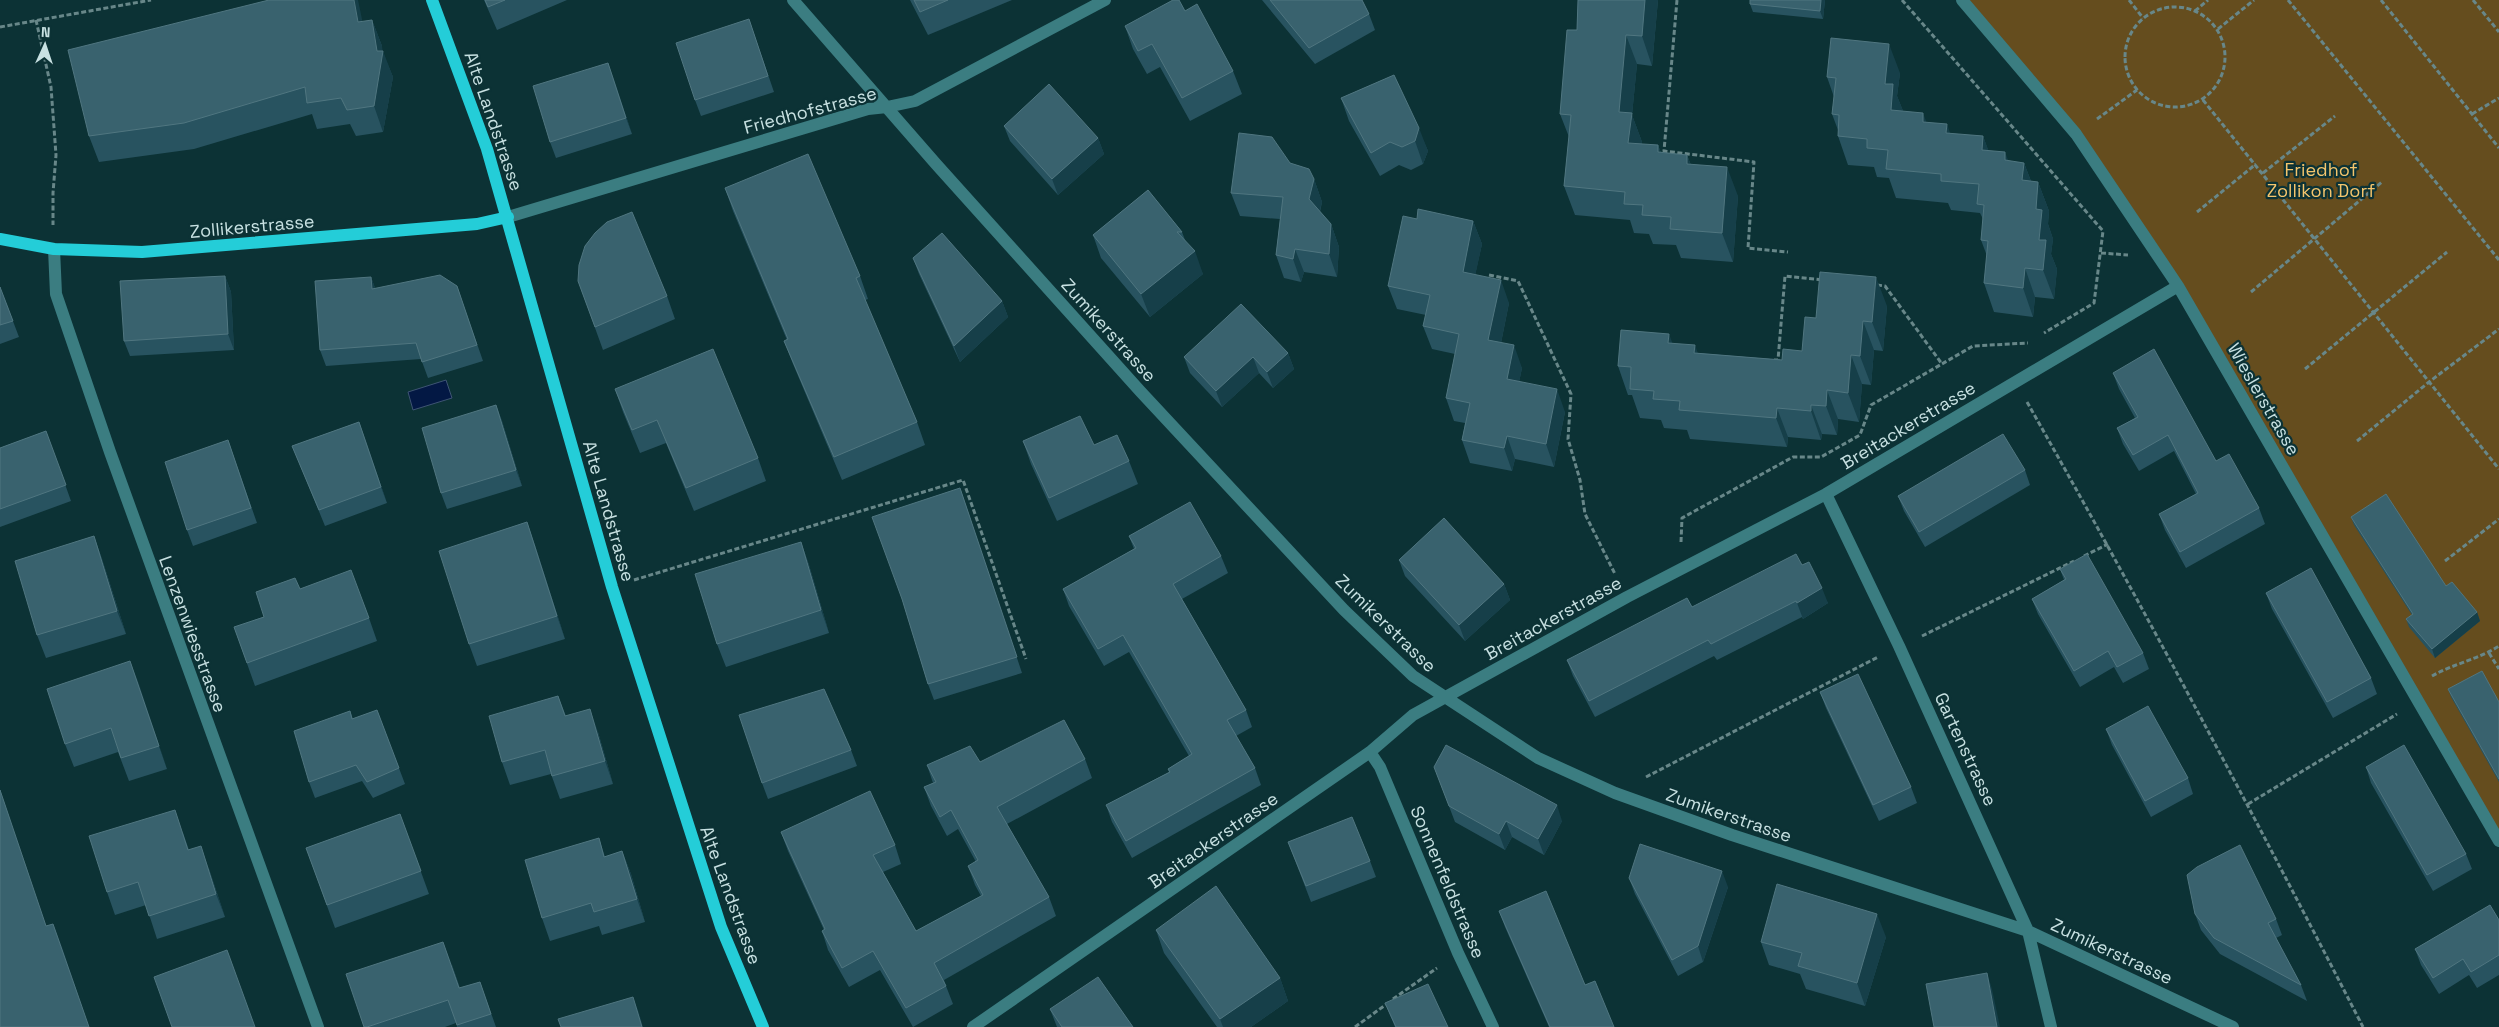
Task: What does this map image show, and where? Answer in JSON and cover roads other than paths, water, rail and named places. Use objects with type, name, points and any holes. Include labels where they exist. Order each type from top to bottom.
[{"type":"main road","name":"Alte Landstrasse","points":[[432,0],[487,149],[508,217],[612,587],[721,927],[763,1027]]},
{"type":"main road","name":"Zollikerstrasse","points":[[0,239],[54,249],[142,252],[476,224],[508,217]]},
{"type":"street","name":"Zumikerstrasse","points":[[793,0],[1140,391],[1344,610],[1413,676],[1538,758],[1615,793],[1732,835],[2028,930],[2233,1027]]},
{"type":"street","name":"Friedhofstrasse","points":[[508,217],[868,109],[887,107],[915,100],[1105,0]]},
{"type":"street","name":"Wieslerstrasse","points":[[1962,0],[2076,134],[2178,286],[2420,700],[2499,841]]},
{"type":"street","name":"Lenzenwiesstrasse","points":[[54,249],[56,294],[110,452],[318,1027]]},
{"type":"street","name":"Breitackerstrasse","points":[[974,1027],[1370,752],[1413,715],[1627,597],[1826,494],[2015,380],[2178,286]]},
{"type":"street","name":"Gartenstrasse","points":[[1826,494],[1900,646],[2028,930],[2051,1027]]},
{"type":"street","name":"Sonnenfeldstrasse","points":[[1370,752],[1380,767],[1458,953],[1493,1027]]},
{"type":"water","points":[[446,380],[452,398],[413,410],[408,392]]},
{"type":"park label","name":"Friedhof Zollikon Dorf","points":[[2321,179]]}]
